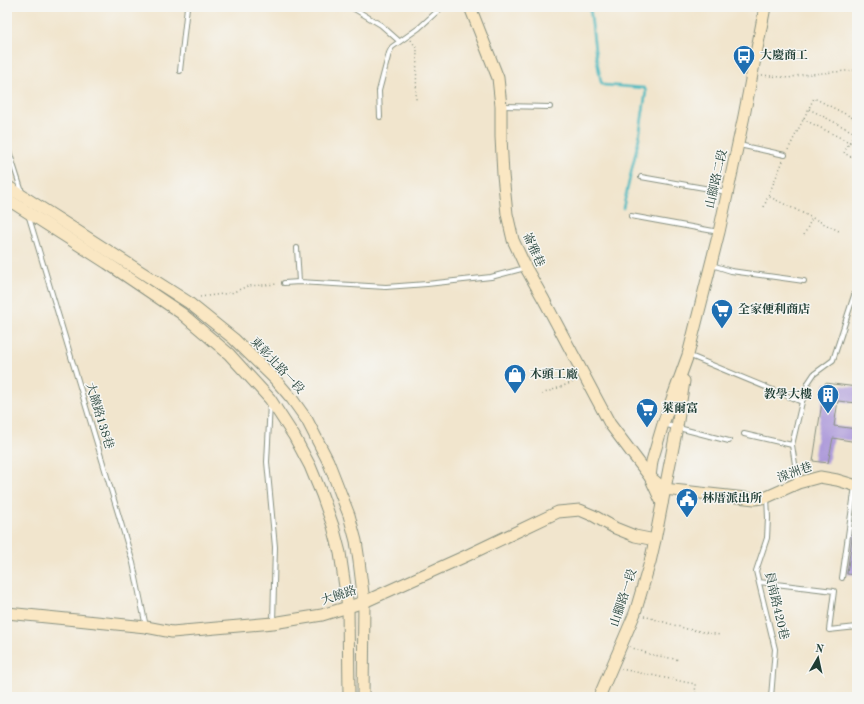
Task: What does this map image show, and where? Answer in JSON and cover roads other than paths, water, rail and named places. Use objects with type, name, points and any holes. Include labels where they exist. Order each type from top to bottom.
[{"type":"street","name":"崙雅巷","points":[[470,7],[498,78],[501,106],[503,175],[507,214],[513,240],[526,268],[610,424],[650,476]]},
{"type":"street","name":"山腳路二段","points":[[650,476],[652,461],[663,424],[688,355],[711,265],[738,145],[765,7]]},
{"type":"street","name":"東彰北路一段","points":[[7,186],[188,302],[234,339],[274,378],[307,420],[328,461],[349,515],[359,561],[364,602],[363,697]]},
{"type":"street","points":[[7,198],[107,263],[180,313],[229,354],[270,399],[294,436],[310,466],[322,495],[340,553],[348,607],[349,697]]},
{"type":"street","name":"山腳路二段","points":[[662,503],[677,427],[688,355]]},
{"type":"street","points":[[650,476],[664,489]]},
{"type":"street","points":[[650,476],[662,503]]},
{"type":"street","name":"湶洲巷","points":[[664,489],[755,500],[767,497],[798,483],[820,477],[837,480],[856,486]]},
{"type":"street","name":"山腳路一段","points":[[599,697],[635,613],[648,569],[662,503]]},
{"type":"street","name":"大饒路","points":[[7,613],[146,627],[172,632],[273,623],[322,615],[364,602],[558,512],[580,510],[634,536],[655,540]]},
{"type":"lane","points":[[180,71],[187,7]]},
{"type":"lane","points":[[350,7],[381,24],[399,42]]},
{"type":"lane","points":[[380,117],[379,91],[388,53],[392,46],[419,28],[442,7]]},
{"type":"lane","points":[[501,106],[550,106]]},
{"type":"lane","name":"大饒路138巷","points":[[7,145],[133,563],[146,627]]},
{"type":"lane","points":[[738,145],[785,154]]},
{"type":"lane","points":[[641,176],[727,192]]},
{"type":"lane","points":[[630,216],[719,232]]},
{"type":"lane","points":[[297,248],[299,282]]},
{"type":"lane","points":[[711,265],[731,270],[804,281]]},
{"type":"lane","points":[[284,283],[299,282],[386,286],[427,284],[491,277],[526,268]]},
{"type":"lane","points":[[798,483],[792,445],[802,402],[808,383],[814,374],[833,360],[857,286]]},
{"type":"lane","points":[[688,355],[802,402]]},
{"type":"lane","points":[[270,399],[267,462],[275,547],[273,623]]},
{"type":"lane","points":[[663,424],[729,441]]},
{"type":"lane","points":[[744,434],[792,445]]},
{"type":"lane","points":[[842,578],[856,486]]},
{"type":"lane","name":"員南路420巷","points":[[767,497],[767,538],[756,571],[775,649],[771,697]]},
{"type":"lane","points":[[759,582],[834,591],[829,630],[857,627]]},
{"type":"waterway","points":[[590,7],[595,50],[601,82],[604,85],[644,88],[646,91],[639,138],[623,208]]},
{"type":"place","name":"大慶商工","points":[[744,76]]},
{"type":"place","name":"全家便利商店","points":[[722,330]]},
{"type":"place","name":"木頭工廠","points":[[515,394]]},
{"type":"place","name":"教學大樓","points":[[828,414]]},
{"type":"place","name":"萊爾富","points":[[647,428]]},
{"type":"place","name":"林厝派出所","points":[[687,518]]}]
